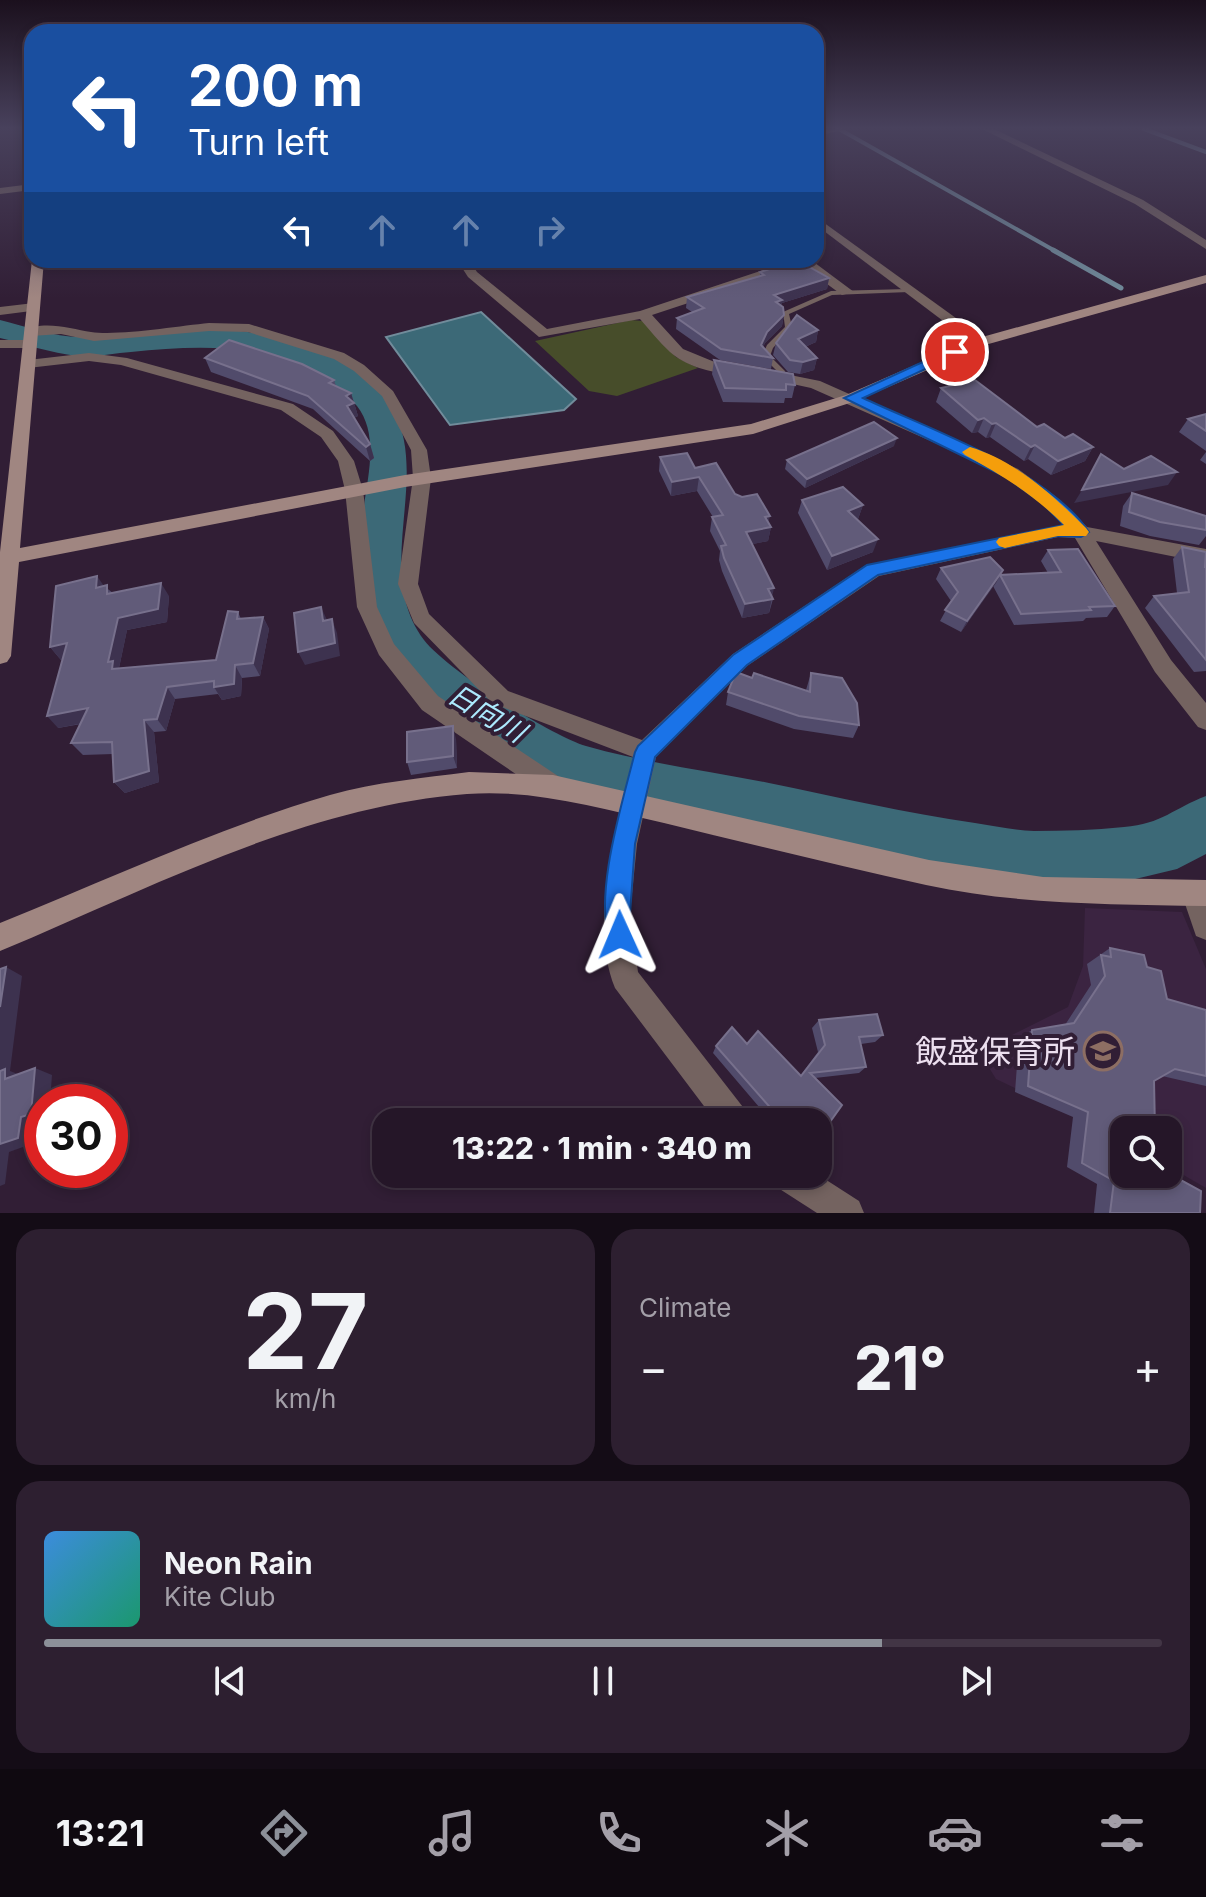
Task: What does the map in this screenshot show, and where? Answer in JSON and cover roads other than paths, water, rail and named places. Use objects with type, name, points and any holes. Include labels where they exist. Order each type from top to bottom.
[{"type":"street","points":[[1105,186],[1139,202],[1206,245]]},
{"type":"street","points":[[0,191],[24,188]]},
{"type":"street","points":[[824,226],[907,291],[980,342]]},
{"type":"street","points":[[0,656],[5,558],[37,268]]},
{"type":"street","points":[[468,268],[544,334],[643,314],[781,268]]},
{"type":"street","points":[[814,268],[847,292]]},
{"type":"street","points":[[5,558],[414,480],[753,429],[851,398],[980,342],[1206,279]]},
{"type":"street","points":[[0,311],[34,307]]},
{"type":"street","points":[[643,314],[678,352],[714,367],[815,384],[1012,473],[1049,500],[1081,532],[1163,666],[1206,720]]},
{"type":"street","points":[[0,344],[61,330],[94,337],[209,327],[249,328],[339,356],[359,368],[388,394],[419,450],[414,480],[408,584],[421,618],[500,697],[646,752]]},
{"type":"street","points":[[28,364],[89,357],[122,361],[287,407],[327,434],[346,461],[360,490],[367,607],[386,649],[430,703],[553,786]]},
{"type":"street","points":[[724,1108],[625,978],[617,914],[624,844],[646,752],[740,660],[873,570],[1058,531],[1081,532],[1206,556]]},
{"type":"street","points":[[0,937],[255,832],[332,806],[389,793],[469,783],[553,786],[929,873],[1043,890],[1200,894],[1206,926]]},
{"type":"street","points":[[809,1188],[847,1213]]},
{"type":"lane","points":[[780,376],[781,371],[766,356],[770,347],[789,327],[785,313],[831,293],[907,291]]},
{"type":"water","points":[[481,312],[576,399],[564,410],[450,425],[386,337]]},
{"type":"waterway","points":[[939,186],[1057,252]]},
{"type":"waterway","points":[[1053,250],[1121,288]]},
{"type":"waterway","name":"日向川","points":[[0,329],[78,347],[193,337],[251,340],[326,366],[353,386],[371,400],[383,422],[390,464],[384,505],[382,581],[390,621],[409,654],[442,686],[494,721],[573,766],[931,843],[1031,858],[1127,854],[1177,843],[1206,821]]},
{"type":"place","name":"飯盛保育所","points":[[1103,1051]]}]
